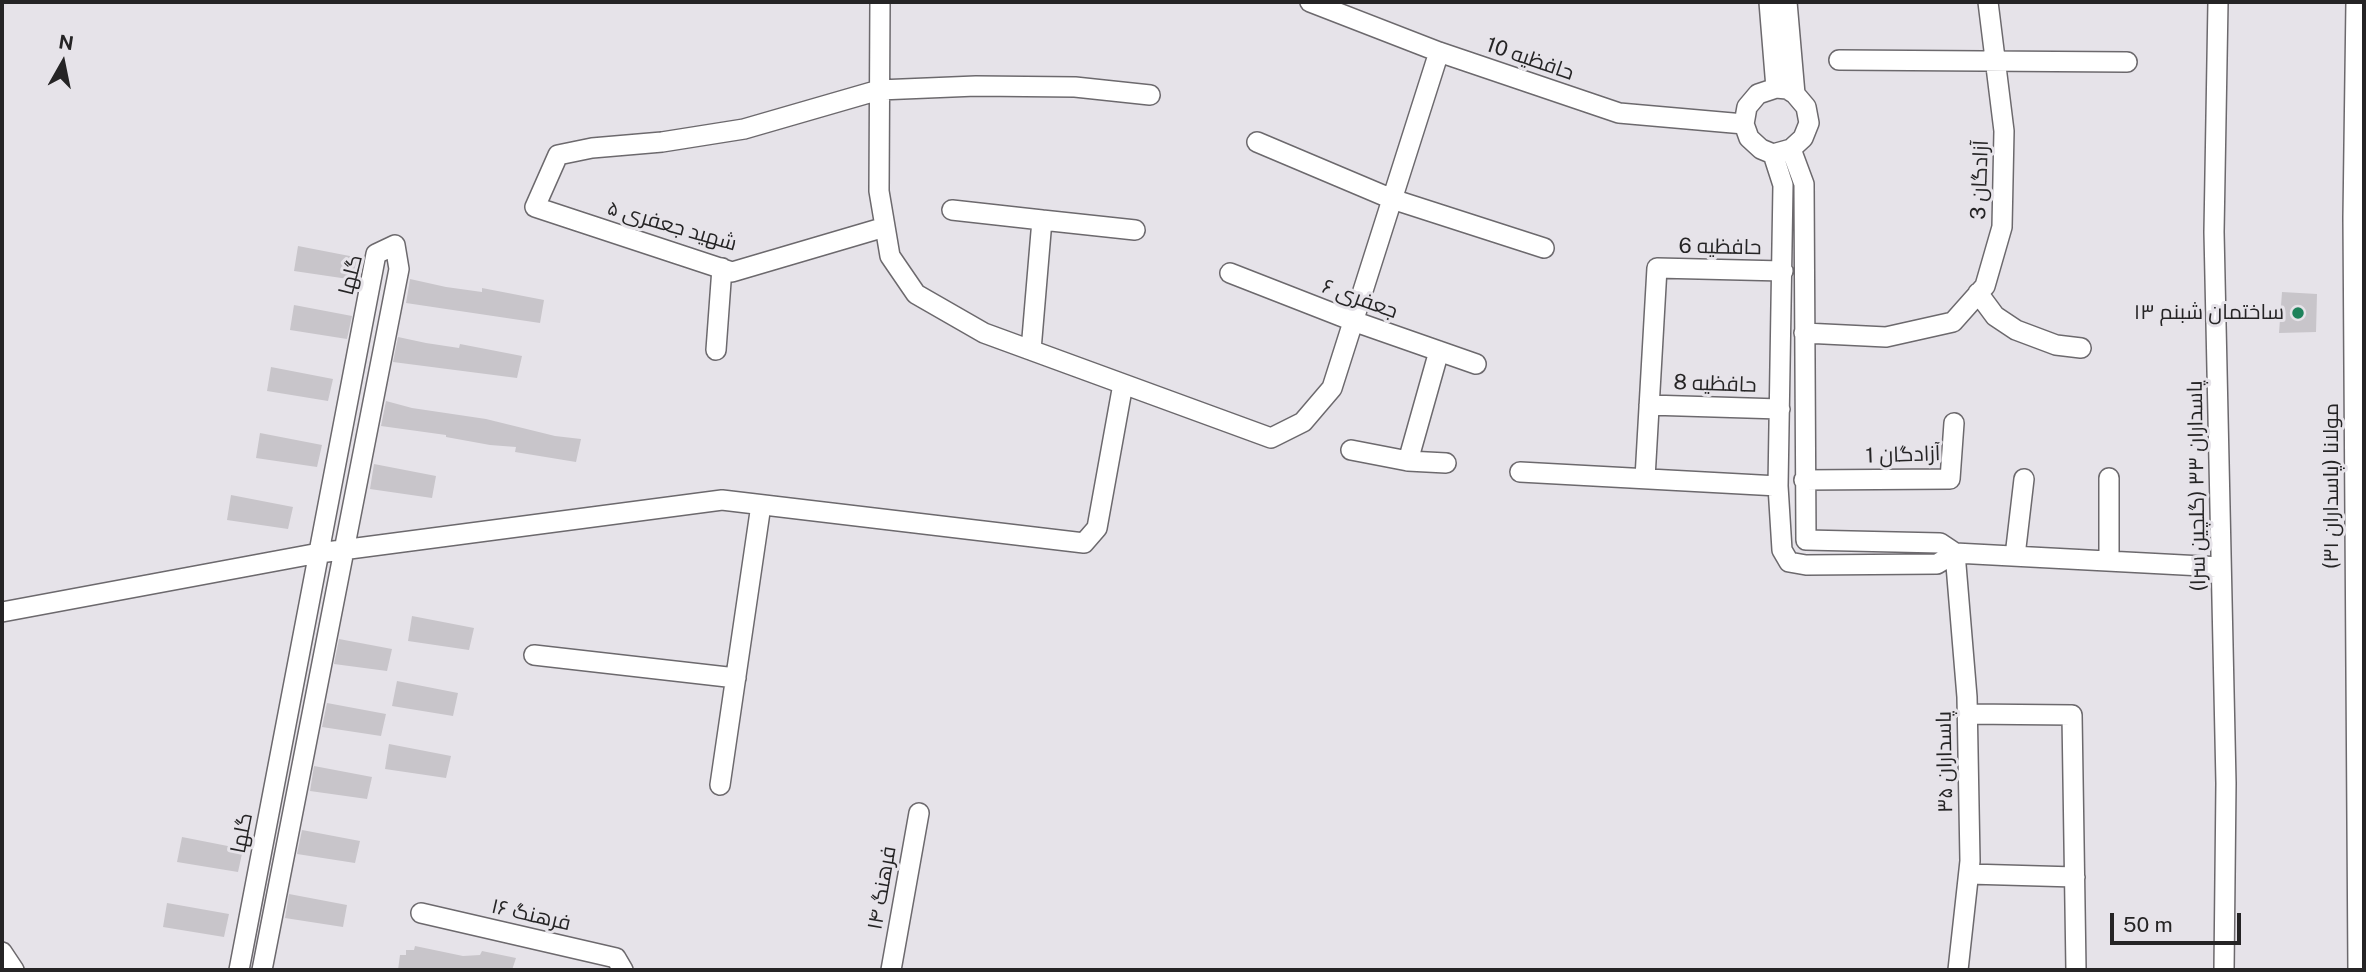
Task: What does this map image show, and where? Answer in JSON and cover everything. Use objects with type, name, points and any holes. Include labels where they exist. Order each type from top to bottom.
[{"type":"street","points":[[880,2],[878,191],[890,256],[916,294],[984,333],[1271,438],[1303,422],[1332,388],[1439,52]]},
{"type":"street","name":"حافظیه 10","points":[[1310,2],[1439,52],[1619,113],[1744,124]]},
{"type":"street","points":[[1769,2],[1776,88]]},
{"type":"street","points":[[1787,2],[1795,94]]},
{"type":"street","name":"آزادگان 3","points":[[1804,332],[1886,337],[1952,322],[1985,286],[2002,227],[2004,131],[1989,2]]},
{"type":"street","name":"پاسداران ۳۳ (گلچین سرا)","points":[[2218,2],[2214,232],[2226,783],[2224,970]]},
{"type":"street","name":"مولانا (پاسداران ۳۱)","points":[[2356,2],[2360,700],[2358,970]]},
{"type":"street","points":[[1839,60],[2127,62]]},
{"type":"street","points":[[879,90],[976,86],[1075,87],[1150,95]]},
{"type":"street","points":[[1776,88],[1787,89],[1795,94],[1806,107],[1808,123],[1803,138],[1782,151],[1761,149],[1749,138],[1744,124],[1747,107],[1758,94],[1776,88]]},
{"type":"street","name":"شهید جعفری ۵","points":[[879,90],[744,129],[662,142],[592,148],[558,155],[536,207],[732,272],[885,227]]},
{"type":"street","points":[[1257,142],[1392,199],[1544,248]]},
{"type":"street","points":[[1782,151],[1783,271],[1778,486],[1782,550],[1789,562],[1806,565],[1937,564],[1955,553]]},
{"type":"street","points":[[1782,151],[1804,184],[1806,540],[1940,542],[1955,553],[2221,567]]},
{"type":"street","points":[[952,210],[1135,230]]},
{"type":"street","points":[[1031,350],[1042,220]]},
{"type":"street","name":"گلها","points":[[239,970],[376,254],[395,244],[399,269],[262,970]]},
{"type":"street","points":[[716,350],[722,268]]},
{"type":"street","name":"حافظیه 6","points":[[1649,405],[1657,268],[1783,271]]},
{"type":"street","name":"جعفری ۶","points":[[1230,273],[1353,321],[1476,364]]},
{"type":"street","points":[[1978,293],[1995,316],[2016,330],[2056,345],[2081,348]]},
{"type":"street","points":[[1408,461],[1439,351]]},
{"type":"street","points":[[2,612],[319,553],[344,552],[722,500],[1084,543],[1097,528],[1123,384]]},
{"type":"street","points":[[1645,478],[1649,405]]},
{"type":"street","name":"حافظیه 8","points":[[1649,405],[1780,409]]},
{"type":"street","name":"آزادگان 1","points":[[1804,480],[1950,479],[1954,423]]},
{"type":"street","points":[[1351,450],[1408,461],[1446,463]]},
{"type":"street","points":[[1520,472],[1778,486]]},
{"type":"street","points":[[2109,478],[2109,561]]},
{"type":"street","points":[[2015,556],[2024,479]]},
{"type":"street","points":[[720,785],[761,505]]},
{"type":"street","name":"پاسداران ۳۵","points":[[1955,553],[1967,714],[1969,874],[1958,970]]},
{"type":"street","points":[[534,656],[736,678]]},
{"type":"street","points":[[1967,714],[2072,715],[2076,970]]},
{"type":"street","name":"فرهنگ ۱۴","points":[[891,970],[919,813]]},
{"type":"street","points":[[1969,874],[2075,877]]},
{"type":"street","name":"فرهنگ ۱۶","points":[[421,913],[616,958],[623,970]]},
{"type":"street","points":[[2,952],[15,970]]},
{"type":"building","points":[[298,246],[360,258],[355,280],[294,271]]},
{"type":"building","points":[[410,279],[446,287],[482,292],[482,288],[544,300],[540,323],[406,303]]},
{"type":"building","name":"ساختمان شبنم ۱۳","points":[[2282,292],[2317,294],[2316,332],[2279,333]]},
{"type":"building","points":[[294,305],[352,316],[347,339],[290,330]]},
{"type":"building","points":[[398,337],[459,348],[460,344],[522,356],[517,378],[393,362]]},
{"type":"building","points":[[271,367],[333,379],[328,401],[267,391]]},
{"type":"building","points":[[386,401],[581,439],[576,462],[515,452],[516,447],[381,426]]},
{"type":"building","points":[[260,433],[322,445],[317,467],[256,458]]},
{"type":"building","points":[[374,464],[436,476],[432,498],[370,489]]},
{"type":"building","points":[[231,495],[293,507],[288,529],[227,520]]},
{"type":"building","points":[[412,616],[474,628],[469,650],[408,641]]},
{"type":"building","points":[[339,639],[392,649],[387,671],[334,664]]},
{"type":"building","points":[[397,681],[458,693],[453,716],[392,706]]},
{"type":"building","points":[[327,703],[386,714],[381,736],[322,727]]},
{"type":"building","points":[[389,744],[451,756],[446,778],[385,769]]},
{"type":"building","points":[[314,766],[372,777],[367,799],[310,791]]},
{"type":"building","points":[[302,830],[360,841],[355,863],[297,854]]},
{"type":"building","points":[[182,837],[243,849],[238,872],[177,862]]},
{"type":"building","points":[[289,894],[347,905],[343,927],[285,918]]},
{"type":"building","points":[[167,903],[229,914],[224,937],[163,927]]},
{"type":"building","points":[[415,946],[463,956],[480,955],[482,951],[516,958],[512,970],[398,970],[400,955],[406,955],[406,950],[414,950]]},
{"type":"place","name":"ساختمان شبنم ۱۳","points":[[2298,313]]}]
